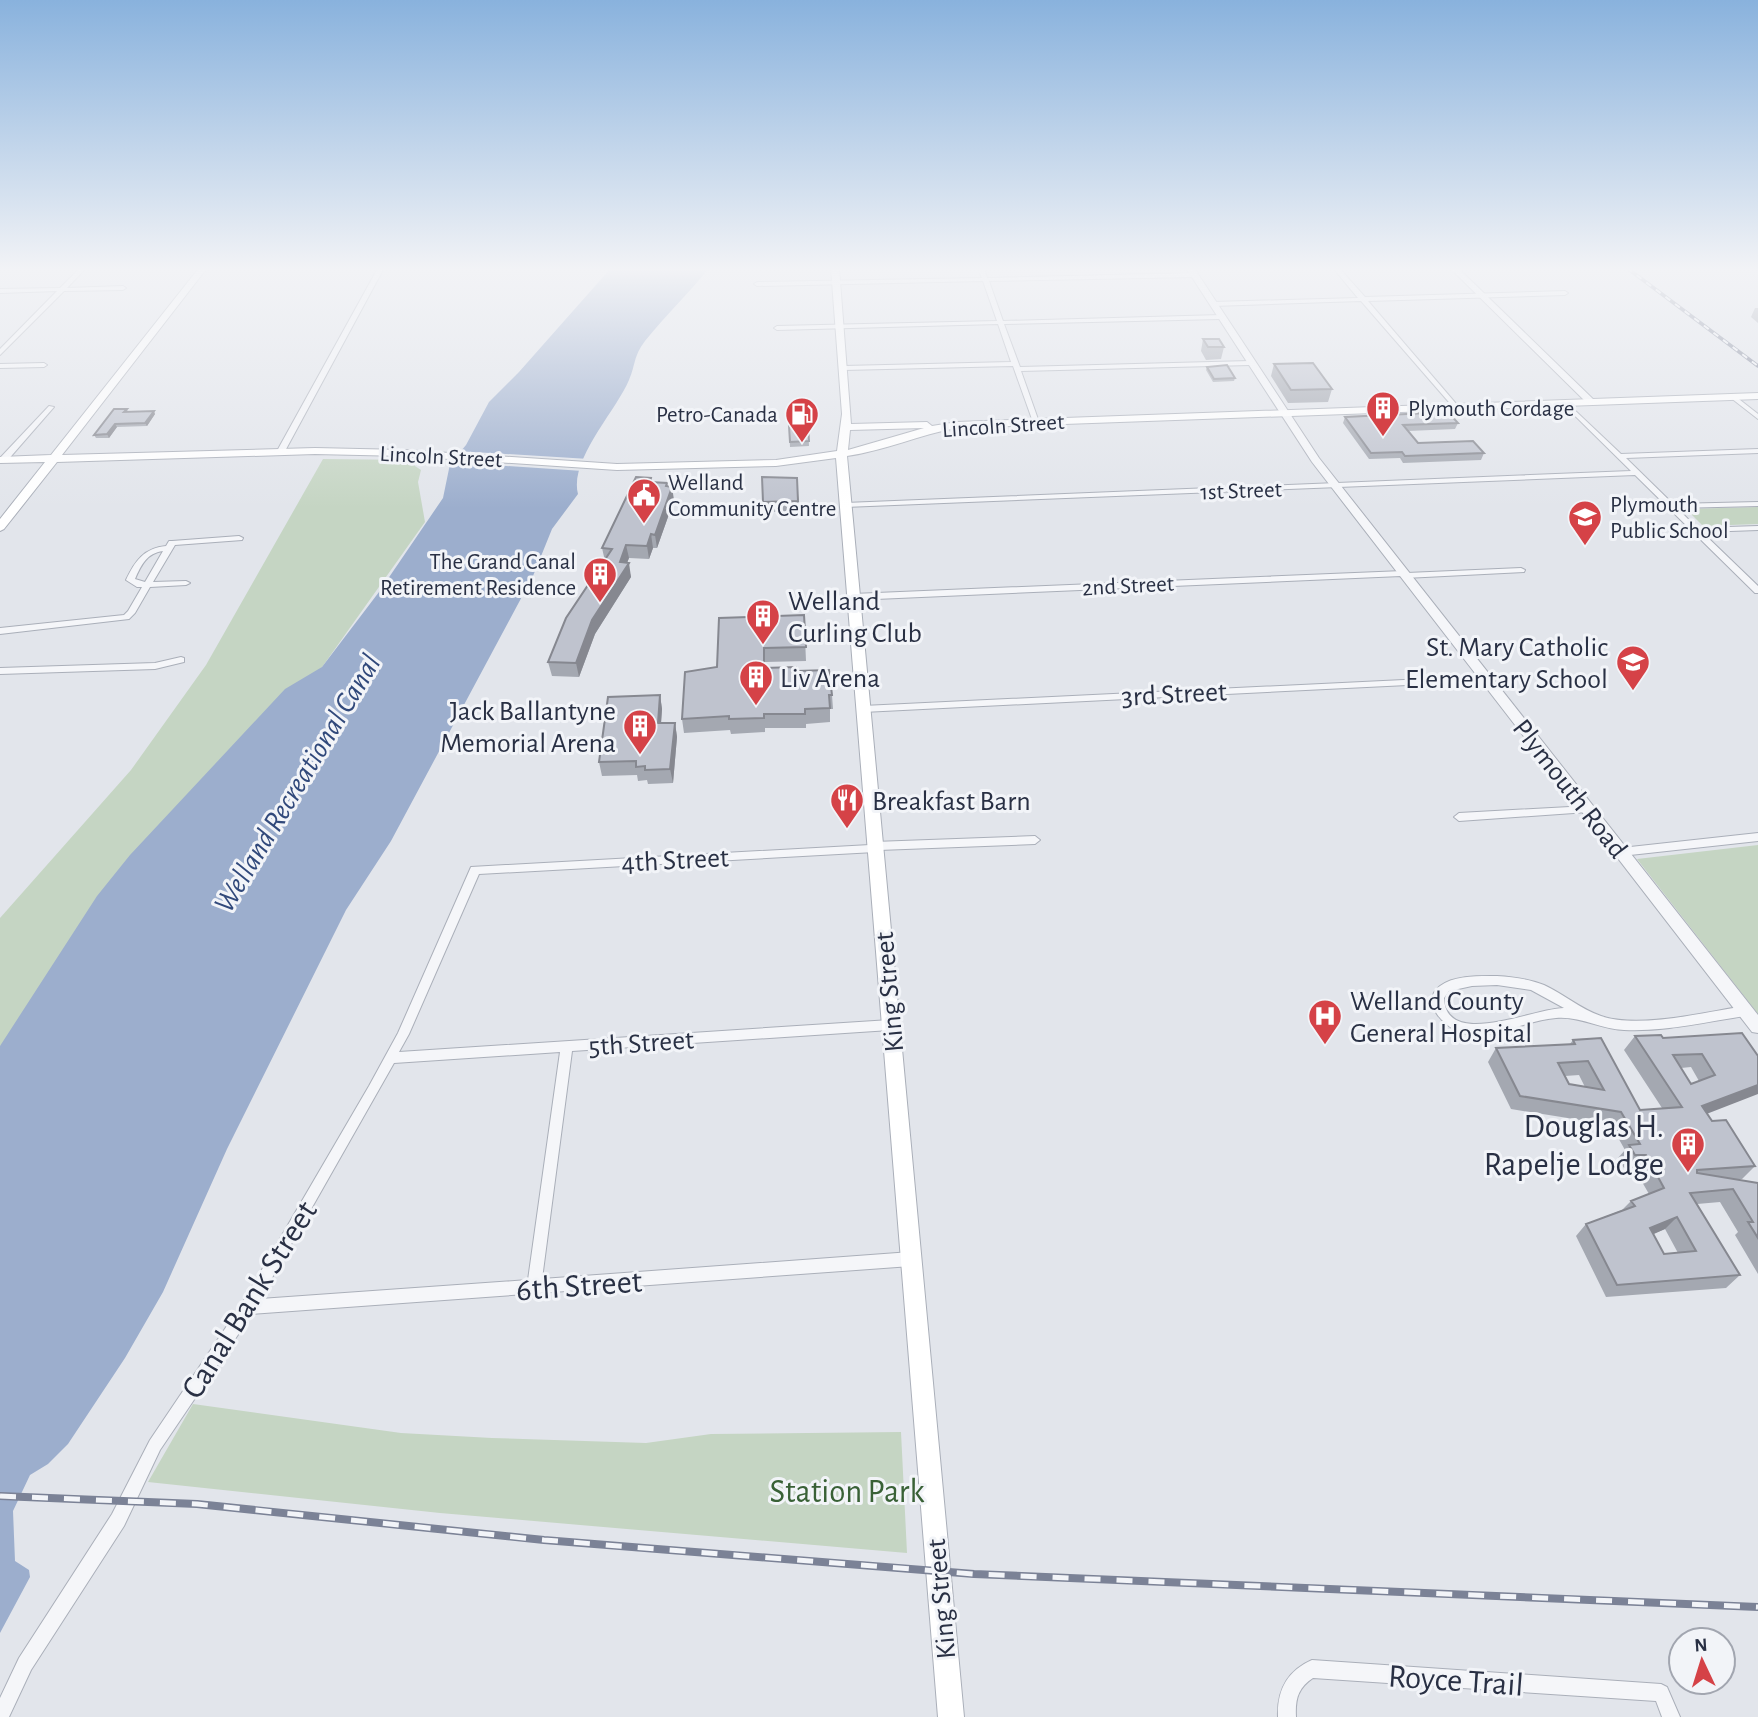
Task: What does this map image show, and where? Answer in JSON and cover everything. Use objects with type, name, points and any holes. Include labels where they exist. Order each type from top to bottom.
[{"type":"main road","points":[[0,527],[140,348]]},
{"type":"main road","name":"King Street","points":[[843,348],[846,427],[842,480],[951,1717]]},
{"type":"main road","name":"Lincoln Street","points":[[1,460],[281,451],[438,455],[595,466],[776,463],[842,455],[947,426],[1758,396]]},
{"type":"main road","points":[[846,427],[947,426]]},
{"type":"main road","points":[[776,463],[822,467],[834,471],[842,480]]},
{"type":"street","points":[[281,451],[337,348]]},
{"type":"street","points":[[1009,348],[1036,422]]},
{"type":"street","name":"Plymouth Road","points":[[1241,348],[1335,486],[1758,1027]]},
{"type":"street","points":[[1405,348],[1456,407]]},
{"type":"street","points":[[1536,348],[1591,402]]},
{"type":"street","points":[[844,368],[1250,363]]},
{"type":"street","points":[[0,366],[44,365]]},
{"type":"street","points":[[1733,397],[1758,417]]},
{"type":"street","points":[[1565,403],[1758,591]]},
{"type":"street","points":[[1,460],[51,407]]},
{"type":"street","points":[[1619,456],[1758,451]]},
{"type":"street","name":"1st Street","points":[[845,505],[1637,473]]},
{"type":"street","points":[[1671,506],[1758,504]]},
{"type":"street","points":[[1696,530],[1758,528]]},
{"type":"street","points":[[0,631],[126,617],[131,613],[172,543],[239,538]]},
{"type":"street","points":[[169,548],[150,550],[132,576],[132,582],[147,585],[186,583]]},
{"type":"street","name":"2nd Street","points":[[853,597],[1521,570]]},
{"type":"street","points":[[0,671],[155,666],[181,660]]},
{"type":"street","name":"3rd Street","points":[[863,709],[1486,678]]},
{"type":"street","points":[[1459,817],[1588,809]]},
{"type":"street","points":[[1621,852],[1758,837]]},
{"type":"street","name":"4th Street","points":[[475,870],[1035,840]]},
{"type":"street","name":"Canal Bank Street","points":[[0,1717],[25,1664],[118,1520],[155,1445],[248,1307],[391,1058],[475,870]]},
{"type":"street","points":[[1585,1015],[1550,1013],[1472,1030],[1458,1027],[1447,1019],[1439,1009],[1437,1000],[1442,990],[1454,984],[1515,981],[1542,989],[1585,1015],[1608,1023],[1630,1025],[1745,1011]]},
{"type":"street","name":"5th Street","points":[[391,1058],[890,1025]]},
{"type":"street","points":[[534,1287],[567,1047]]},
{"type":"street","name":"6th Street","points":[[248,1307],[911,1259]]},
{"type":"street","name":"Royce Trail","points":[[1287,1717],[1287,1696],[1293,1682],[1301,1673],[1312,1669],[1661,1693],[1671,1717]]},
{"type":"green space","points":[[323,459],[414,460],[415,466],[421,470],[418,482],[425,522],[0,1121],[0,918],[131,770],[206,665]]},
{"type":"green space","points":[[1758,507],[1758,524],[1703,526],[1686,509]]},
{"type":"green space","points":[[1758,845],[1758,1014],[1637,859]]},
{"type":"green space","name":"Station Park","points":[[193,1404],[401,1433],[492,1438],[646,1443],[711,1434],[901,1432],[907,1553],[440,1513],[148,1482]]},
{"type":"water","name":"Welland Recreational Canal","points":[[540,348],[640,348],[623,392],[595,436],[580,466],[578,494],[552,529],[533,576],[391,841],[346,910],[227,1149],[163,1292],[125,1358],[68,1444],[48,1464],[30,1475],[13,1511],[15,1561],[29,1570],[30,1577],[0,1633],[0,1046],[97,896],[130,855],[285,689],[322,667],[379,592],[443,498],[450,464],[466,445],[489,402]]},
{"type":"pier","points":[[457,451],[589,459],[583,471],[447,462]]},
{"type":"building","points":[[1313,363],[1332,389],[1291,390],[1274,364]]},
{"type":"building","points":[[1227,365],[1235,378],[1214,379],[1207,367]]},
{"type":"building","points":[[114,409],[127,409],[124,412],[154,411],[145,423],[115,424],[107,434],[94,435]]},
{"type":"building","name":"Plymouth Cordage","points":[[1448,412],[1458,423],[1403,425],[1418,443],[1473,441],[1484,453],[1405,456],[1402,452],[1371,453],[1345,417]]},
{"type":"building","points":[[808,425],[809,441],[790,442],[789,426]]},
{"type":"building","points":[[636,477],[651,478],[650,482],[667,483],[666,486],[672,487],[655,535],[651,534],[647,546],[626,545],[620,562],[629,563],[592,620],[576,663],[548,662],[566,618],[612,549],[602,548]]},
{"type":"building","points":[[762,477],[797,478],[798,501],[763,502]]},
{"type":"building","points":[[804,615],[806,647],[764,648],[764,668],[829,670],[832,695],[829,695],[830,708],[805,709],[805,714],[764,714],[764,718],[729,719],[729,716],[682,719],[685,672],[717,667],[719,618]]},
{"type":"building","name":"Jack Ballantyne Memorial Arena","points":[[660,695],[658,723],[675,723],[670,769],[645,770],[645,766],[636,767],[636,761],[599,762],[608,697]]},
{"type":"building","name":"Douglas H. Rapelje Lodge","points":[[1742,1033],[1758,1056],[1758,1085],[1702,1106],[1712,1121],[1726,1120],[1755,1166],[1697,1170],[1697,1173],[1758,1183],[1758,1238],[1748,1222],[1753,1222],[1733,1189],[1690,1193],[1740,1275],[1617,1285],[1586,1224],[1635,1206],[1631,1201],[1664,1188],[1646,1155],[1635,1155],[1629,1145],[1640,1144],[1621,1112],[1520,1096],[1496,1048],[1575,1044],[1573,1040],[1601,1038],[1640,1110],[1682,1107],[1635,1036],[1661,1035],[1663,1038]],"holes":[[[1702,1054],[1715,1075],[1691,1084],[1673,1055]],[[1588,1061],[1604,1090],[1569,1084],[1558,1063]],[[1677,1217],[1696,1251],[1664,1254],[1650,1228]]]},
{"type":"railway","points":[[1734,348],[1758,366]]},
{"type":"railway","points":[[0,1496],[197,1504],[544,1540],[974,1574],[1758,1607]]},
{"type":"place","name":"Plymouth Cordage","points":[[1383,438]]},
{"type":"place","name":"Petro-Canada","points":[[802,444]]},
{"type":"place","name":"Welland Community Centre","points":[[644,525]]},
{"type":"place","name":"Plymouth Public School","points":[[1585,547]]},
{"type":"place","name":"The Grand Canal Retirement Residence","points":[[600,604]]},
{"type":"place","name":"Welland Curling Club","points":[[763,646]]},
{"type":"place","name":"St. Mary Catholic Elementary School","points":[[1633,692]]},
{"type":"place","name":"Liv Arena","points":[[756,707]]},
{"type":"place","name":"Jack Ballantyne Memorial Arena","points":[[640,756]]},
{"type":"place","name":"Breakfast Barn","points":[[847,830]]},
{"type":"place","name":"Welland County General Hospital","points":[[1325,1046]]},
{"type":"place","name":"Douglas H. Rapelje Lodge","points":[[1688,1174]]}]
